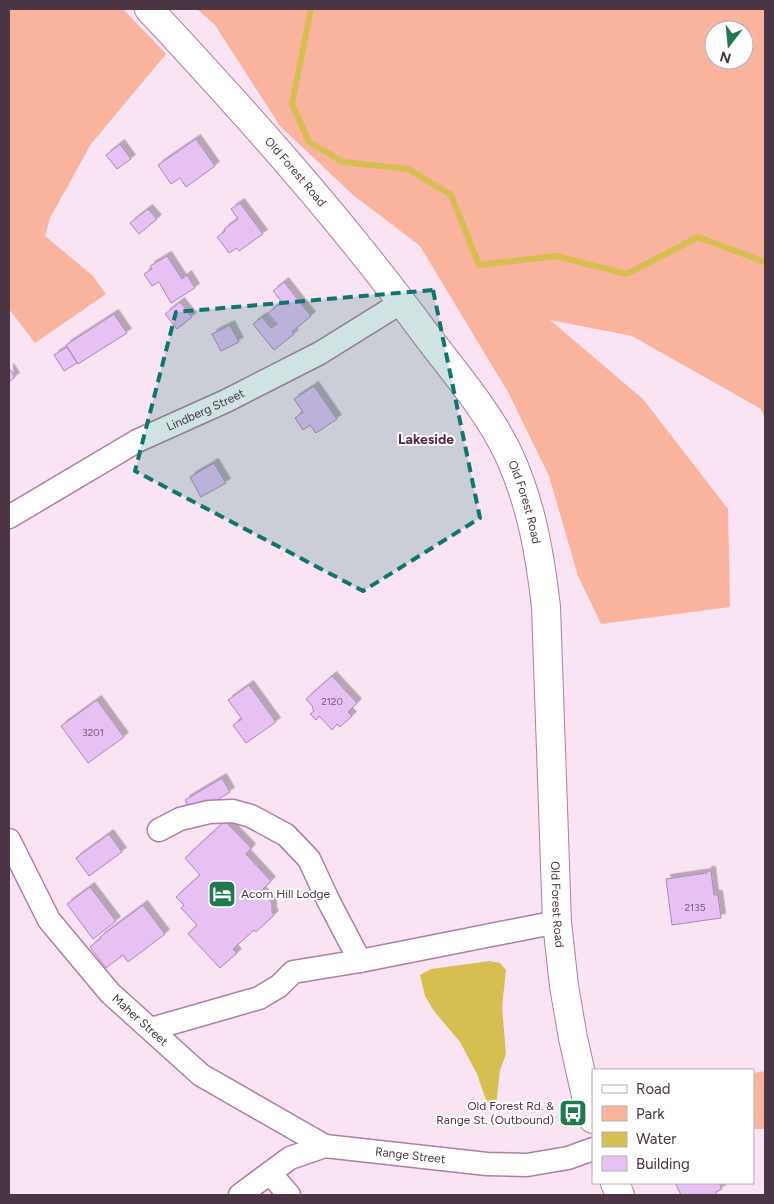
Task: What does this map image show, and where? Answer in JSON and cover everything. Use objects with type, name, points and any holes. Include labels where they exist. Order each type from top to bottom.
[{"type":"main road","name":"Old Forest Road","points":[[149,9],[205,69],[311,190],[402,302],[482,410],[508,453],[528,504],[540,560],[546,607],[557,922],[572,1038],[592,1115]]},
{"type":"street","name":"Lindberg Street","points":[[9,517],[137,442],[226,401],[320,353],[402,302]]},
{"type":"street","points":[[159,830],[180,820],[209,812],[233,811],[251,816],[286,835],[309,859],[360,961]]},
{"type":"street","name":"Maher Street","points":[[9,840],[49,920],[110,993],[201,1074],[325,1146]]},
{"type":"street","points":[[150,1029],[259,998],[279,986],[293,972],[360,961],[557,922]]},
{"type":"street","name":"Range Street","points":[[240,1195],[290,1158],[325,1146],[487,1164],[527,1166],[568,1158],[592,1149]]},
{"type":"street","points":[[270,1173],[289,1195]]},
{"type":"highlighted area","points":[[433,290],[480,518],[363,591],[135,471],[176,312]]},
{"type":"green space","points":[[9,9],[123,9],[166,54],[91,144],[50,218],[45,236],[92,275],[106,294],[35,343],[9,309]]},
{"type":"green space","points":[[197,9],[765,9],[765,419],[761,409],[632,336],[550,320],[643,399],[728,509],[730,607],[601,624],[578,576],[549,476],[508,392],[420,246],[352,194],[280,126],[215,25]]},
{"type":"green space","points":[[765,1071],[765,1129],[754,1129],[754,1073]]},
{"type":"water","points":[[490,961],[500,963],[506,970],[502,1007],[506,1054],[500,1070],[496,1106],[488,1102],[477,1074],[460,1042],[434,1011],[425,996],[420,975],[431,969]]},
{"type":"building","points":[[196,139],[215,166],[186,187],[180,178],[171,184],[158,165]]},
{"type":"building","points":[[120,144],[131,159],[117,169],[106,155]]},
{"type":"building","points":[[240,203],[263,234],[239,251],[237,248],[229,253],[217,237],[225,231],[224,229],[238,219],[231,209]]},
{"type":"building","points":[[148,209],[157,219],[139,234],[130,223]]},
{"type":"building","points":[[167,256],[182,279],[187,275],[195,288],[171,303],[159,282],[152,286],[144,274],[152,269],[150,266]]},
{"type":"building","points":[[284,282],[311,316],[292,332],[294,334],[274,350],[253,324],[262,317],[271,328],[277,324],[268,313],[282,302],[273,291]]},
{"type":"building","points":[[180,302],[192,317],[177,329],[165,314]]},
{"type":"building","points":[[114,314],[127,333],[78,364],[66,345]]},
{"type":"building","points":[[230,325],[239,342],[221,351],[212,334]]},
{"type":"building","points":[[67,347],[77,363],[64,371],[54,355]]},
{"type":"building","points":[[9,368],[15,377],[9,382]]},
{"type":"building","points":[[314,386],[337,419],[316,433],[310,425],[303,430],[295,418],[303,412],[294,399]]},
{"type":"building","points":[[214,463],[226,483],[201,497],[190,477]]},
{"type":"building","points":[[332,676],[357,703],[348,712],[352,716],[340,727],[337,724],[332,730],[319,716],[316,720],[310,714],[314,711],[313,707],[306,699]]},
{"type":"building","points":[[249,685],[276,722],[246,743],[233,725],[242,719],[228,700]]},
{"type":"building","points":[[97,700],[124,737],[88,763],[61,726]]},
{"type":"building","points":[[222,778],[230,792],[194,814],[185,800]]},
{"type":"building","name":"Acorn Hill Lodge","points":[[225,821],[251,848],[246,854],[271,881],[261,891],[272,903],[274,915],[256,932],[254,930],[233,949],[237,953],[220,968],[188,934],[197,925],[181,908],[184,905],[176,897],[200,875],[185,858]]},
{"type":"building","points":[[109,834],[122,852],[89,876],[76,858]]},
{"type":"building","points":[[707,871],[711,871],[714,895],[718,895],[721,918],[672,925],[666,879],[707,873]]},
{"type":"building","points":[[90,887],[116,921],[93,939],[67,904]]},
{"type":"building","points":[[143,905],[165,934],[128,962],[123,955],[106,968],[90,947],[100,937]]},
{"type":"building","points":[[676,1184],[720,1184],[722,1189],[713,1195],[681,1195]]},
{"type":"waterway","points":[[311,9],[292,104],[309,142],[343,162],[408,169],[451,195],[479,265],[556,256],[627,274],[698,237],[765,262]]},
{"type":"place","name":"Acorn Hill Lodge","points":[[222,894]]},
{"type":"place","name":"Old Forest Rd. & Range St. (Outbound)","points":[[573,1113]]},
{"type":"district","name":"Lakeside","points":[[426,439]]}]
